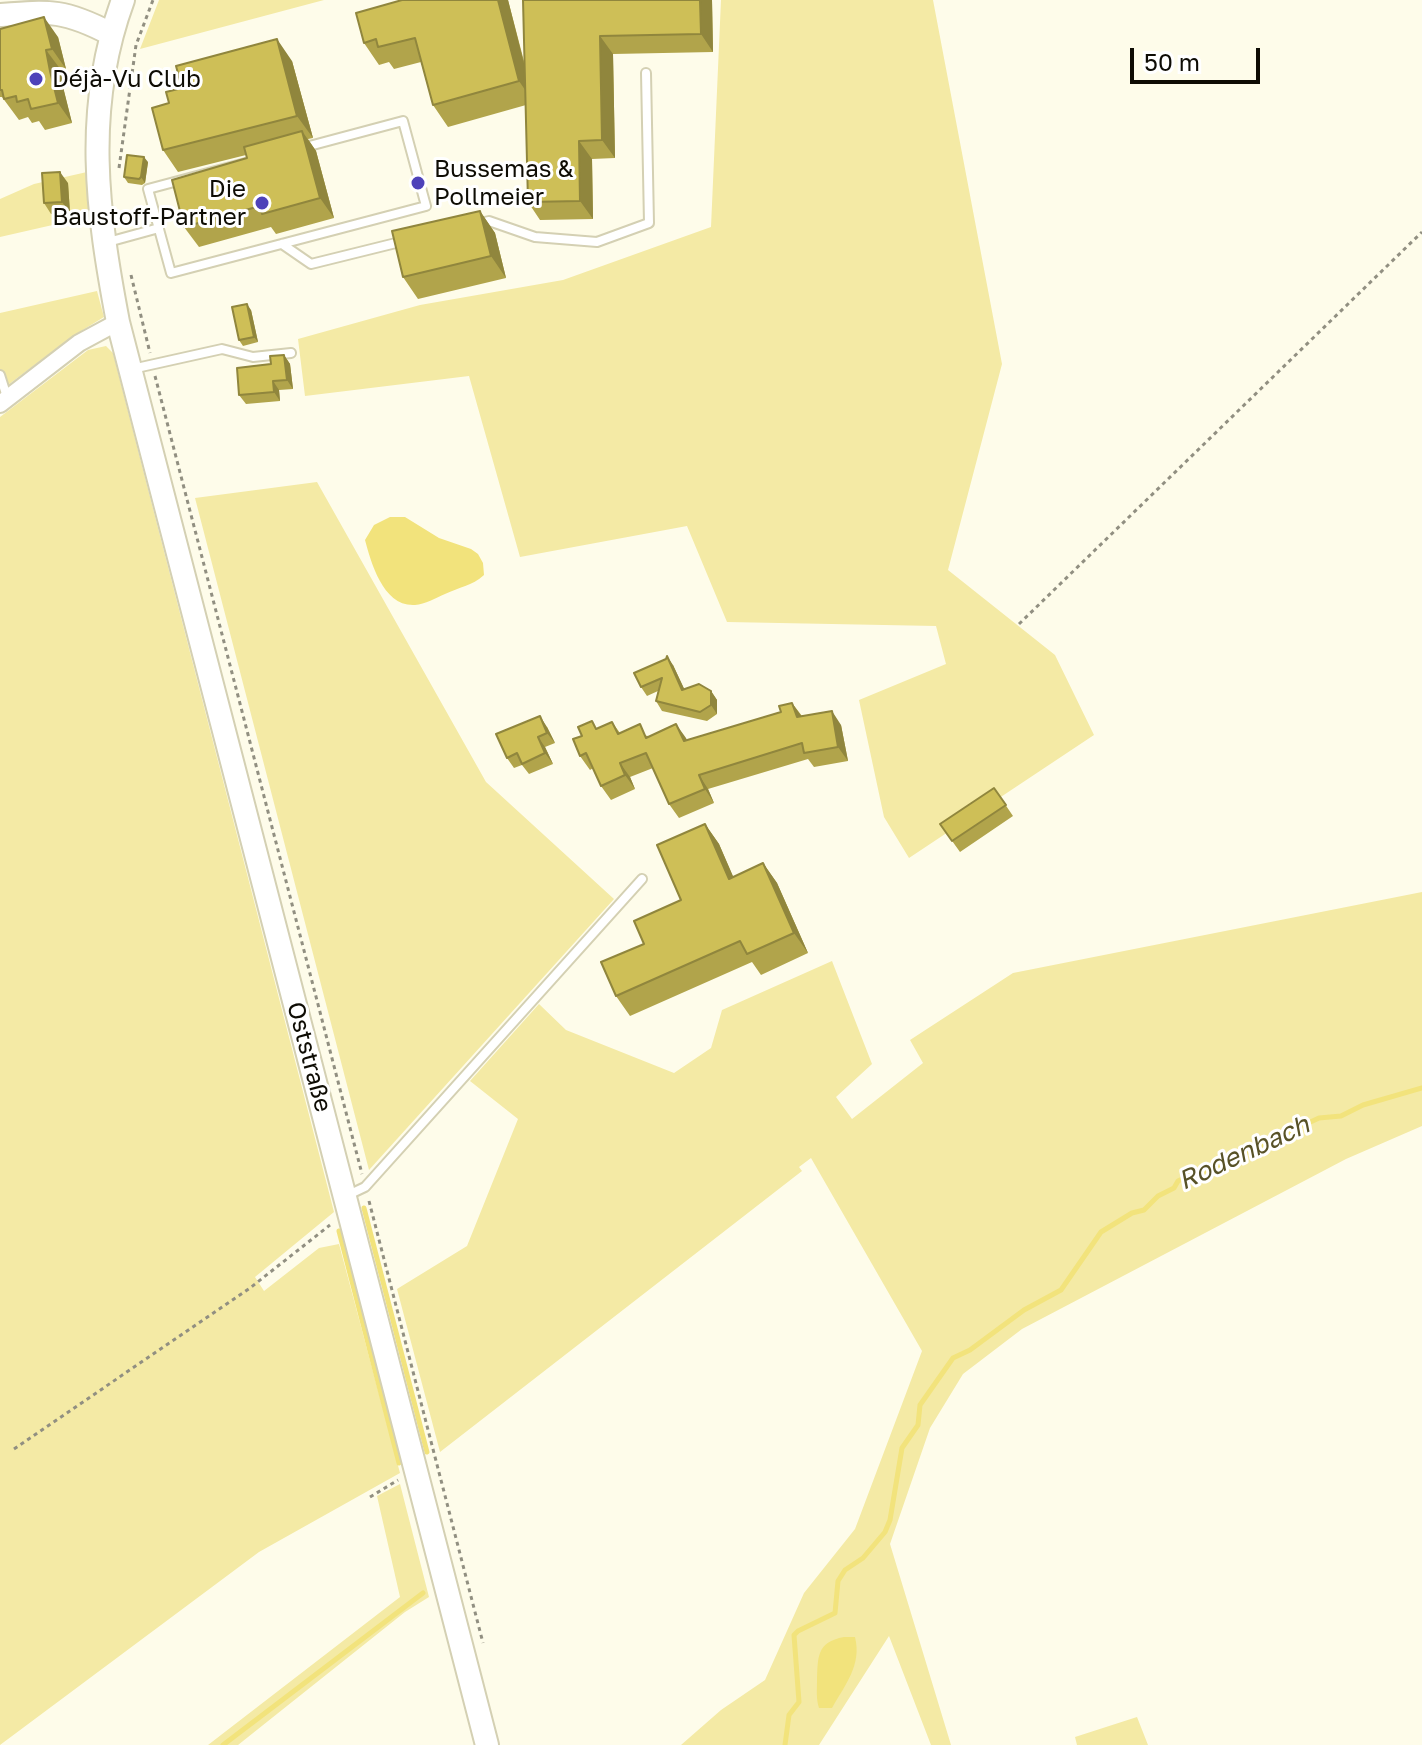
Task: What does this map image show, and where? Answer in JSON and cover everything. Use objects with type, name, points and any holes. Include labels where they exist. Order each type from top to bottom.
[{"type":"main road","points":[[0,15],[49,0]]},
{"type":"main road","name":"Oststraße","points":[[122,0],[111,34],[97,126],[96,167],[103,243],[118,322],[142,366],[354,1200],[415,1470],[487,1745]]},
{"type":"main road","points":[[0,15],[46,11],[79,17],[111,34]]},
{"type":"street","points":[[4,401],[79,343],[118,322]]},
{"type":"lane","points":[[474,225],[489,221],[535,237],[597,242],[649,223],[646,73]]},
{"type":"lane","points":[[403,121],[426,206],[282,244],[171,273],[148,189],[403,121]]},
{"type":"lane","points":[[103,243],[159,228]]},
{"type":"lane","points":[[282,244],[311,264],[415,239]]},
{"type":"lane","points":[[142,366],[222,349],[253,357],[291,353]]},
{"type":"lane","points":[[0,375],[4,401]]},
{"type":"lane","points":[[354,1200],[642,879]]},
{"type":"path","points":[[118,170],[136,45],[153,0]]},
{"type":"path","points":[[1019,624],[1422,232]]},
{"type":"path","points":[[130,268],[142,366],[354,1200],[486,1655]]},
{"type":"path","points":[[14,1449],[250,1288],[334,1221],[354,1200]]},
{"type":"path","points":[[370,1497],[415,1470]]},
{"type":"shaded area","points":[[159,0],[324,0],[140,49]]},
{"type":"shaded area","points":[[721,0],[933,0],[1002,364],[948,570],[1055,655],[1094,735],[909,858],[884,817],[859,700],[946,664],[936,626],[727,622],[687,526],[520,557],[469,376],[305,396],[298,339],[420,305],[563,280],[711,227]]},
{"type":"shaded area","points":[[87,172],[92,216],[0,237],[0,199],[34,184]]},
{"type":"shaded area","points":[[97,291],[104,317],[73,336],[0,391],[0,313]]},
{"type":"shaded area","points":[[106,346],[113,353],[334,1212],[255,1277],[264,1291],[319,1248],[339,1244],[400,1473],[259,1552],[0,1745],[0,417],[88,350]]},
{"type":"shaded area","points":[[317,482],[486,782],[614,899],[369,1170],[195,498]]},
{"type":"shaded area","points":[[390,517],[405,517],[439,538],[471,549],[483,563],[484,575],[423,603],[404,604],[395,599],[380,582],[365,540],[374,525]]},
{"type":"shaded area","points":[[1422,892],[1422,1126],[1346,1159],[1022,1329],[963,1374],[930,1428],[890,1544],[951,1745],[931,1745],[889,1636],[819,1745],[681,1745],[721,1710],[765,1680],[804,1593],[855,1529],[922,1351],[811,1158],[799,1167],[802,1171],[440,1452],[397,1289],[467,1246],[518,1119],[470,1081],[539,1004],[566,1030],[674,1073],[711,1048],[722,1010],[832,961],[872,1064],[836,1097],[852,1119],[923,1063],[910,1040],[1013,973]]},
{"type":"shaded area","points":[[400,1484],[429,1597],[405,1612],[238,1745],[208,1745],[400,1597],[377,1496]]},
{"type":"shaded area","points":[[855,1637],[854,1666],[832,1708],[819,1708],[817,1681],[820,1652],[828,1643]]},
{"type":"shaded area","points":[[1137,1717],[1148,1745],[1077,1745],[1075,1737]]},
{"type":"building","points":[[402,0],[498,0],[519,81],[433,105],[415,38],[378,47],[376,39],[364,43],[356,13]]},
{"type":"building","points":[[523,0],[700,0],[701,34],[600,36],[602,140],[579,141],[580,201],[528,202]]},
{"type":"building","points":[[44,17],[52,49],[46,50],[58,103],[31,109],[28,99],[17,102],[16,96],[4,99],[0,90],[0,29]]},
{"type":"building","points":[[277,39],[297,116],[163,150],[152,108],[169,103],[166,92],[182,88],[176,66]]},
{"type":"building","points":[[302,131],[320,198],[262,214],[260,206],[184,227],[172,180],[247,158],[244,147]]},
{"type":"building","points":[[127,155],[144,157],[139,179],[124,177]]},
{"type":"building","points":[[60,172],[62,202],[44,203],[42,173]]},
{"type":"building","points":[[480,211],[491,256],[403,277],[392,231]]},
{"type":"building","points":[[247,304],[254,337],[239,340],[232,307]]},
{"type":"building","points":[[284,355],[287,380],[273,381],[274,392],[239,395],[237,368],[271,364],[270,356]]},
{"type":"building","points":[[667,656],[682,690],[699,684],[711,691],[711,705],[700,712],[656,701],[662,678],[641,687],[634,673]]},
{"type":"building","points":[[792,703],[797,717],[832,711],[838,747],[804,753],[802,743],[699,775],[705,789],[669,804],[646,753],[620,763],[625,775],[601,786],[586,753],[580,756],[573,739],[582,736],[578,727],[592,721],[596,729],[612,722],[618,734],[640,724],[646,738],[676,724],[684,741],[781,712],[779,706]]},
{"type":"building","points":[[540,716],[547,733],[538,737],[545,753],[522,764],[517,753],[507,758],[496,734]]},
{"type":"building","points":[[994,788],[1006,805],[952,841],[940,824]]},
{"type":"building","points":[[705,824],[729,879],[763,863],[794,933],[747,954],[740,941],[616,996],[601,962],[644,944],[634,921],[681,900],[657,845]]},
{"type":"waterway","name":"Rodenbach","points":[[785,1745],[789,1715],[799,1702],[794,1635],[835,1613],[838,1581],[845,1570],[863,1558],[885,1532],[890,1520],[902,1448],[918,1425],[920,1405],[953,1358],[970,1350],[1024,1310],[1061,1290],[1101,1232],[1132,1213],[1144,1210],[1158,1196],[1174,1188],[1178,1181],[1195,1173],[1230,1166],[1250,1150],[1319,1118],[1341,1116],[1363,1105],[1422,1088]]},
{"type":"waterway","points":[[364,1208],[427,1452]]},
{"type":"waterway","points":[[339,1231],[399,1463]]},
{"type":"waterway","points":[[223,1745],[423,1593]]},
{"type":"place","name":"Déjà-Vu Club","points":[[36,79]]},
{"type":"place","name":"Bussemas & Pollmeier","points":[[418,183]]},
{"type":"place","name":"Die Baustoff-Partner","points":[[262,203]]}]
